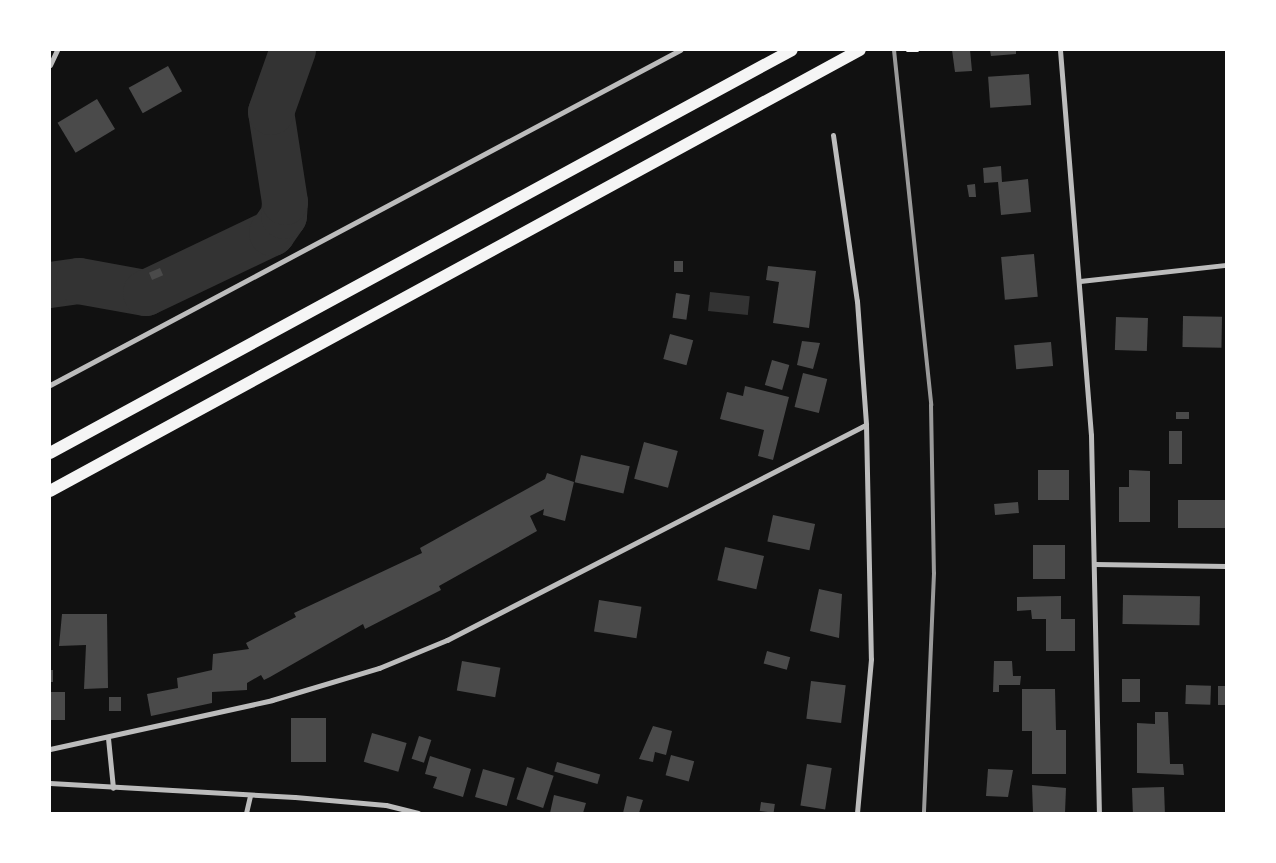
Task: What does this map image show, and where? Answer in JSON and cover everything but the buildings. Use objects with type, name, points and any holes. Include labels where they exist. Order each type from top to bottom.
[{"type":"main road","points":[[50,453],[792,50]]},
{"type":"main road","points":[[50,491],[860,50]]},
{"type":"street","points":[[50,65],[57,50]]},
{"type":"street","points":[[50,385],[680,50]]},
{"type":"street","points":[[1060,50],[1080,281],[1095,564],[1099,813]]},
{"type":"street","points":[[833,135],[857,301],[866,425],[871,659],[857,813]]},
{"type":"street","points":[[1080,281],[1226,265]]},
{"type":"street","points":[[50,749],[108,738],[272,700],[378,668],[446,640],[866,425]]},
{"type":"street","points":[[1095,564],[1226,566]]},
{"type":"street","points":[[108,738],[113,788]]},
{"type":"street","points":[[50,783],[386,805],[418,813]]},
{"type":"street","points":[[246,813],[250,795]]},
{"type":"path","points":[[907,52],[917,50]]},
{"type":"shaded area","points":[[710,292],[750,296],[748,315],[708,311]]},
{"type":"waterway","points":[[50,285],[79,281],[146,293],[272,233],[284,216],[285,202],[271,112],[293,50]]},
{"type":"railway","points":[[894,50],[931,405],[934,573],[924,813]]}]
